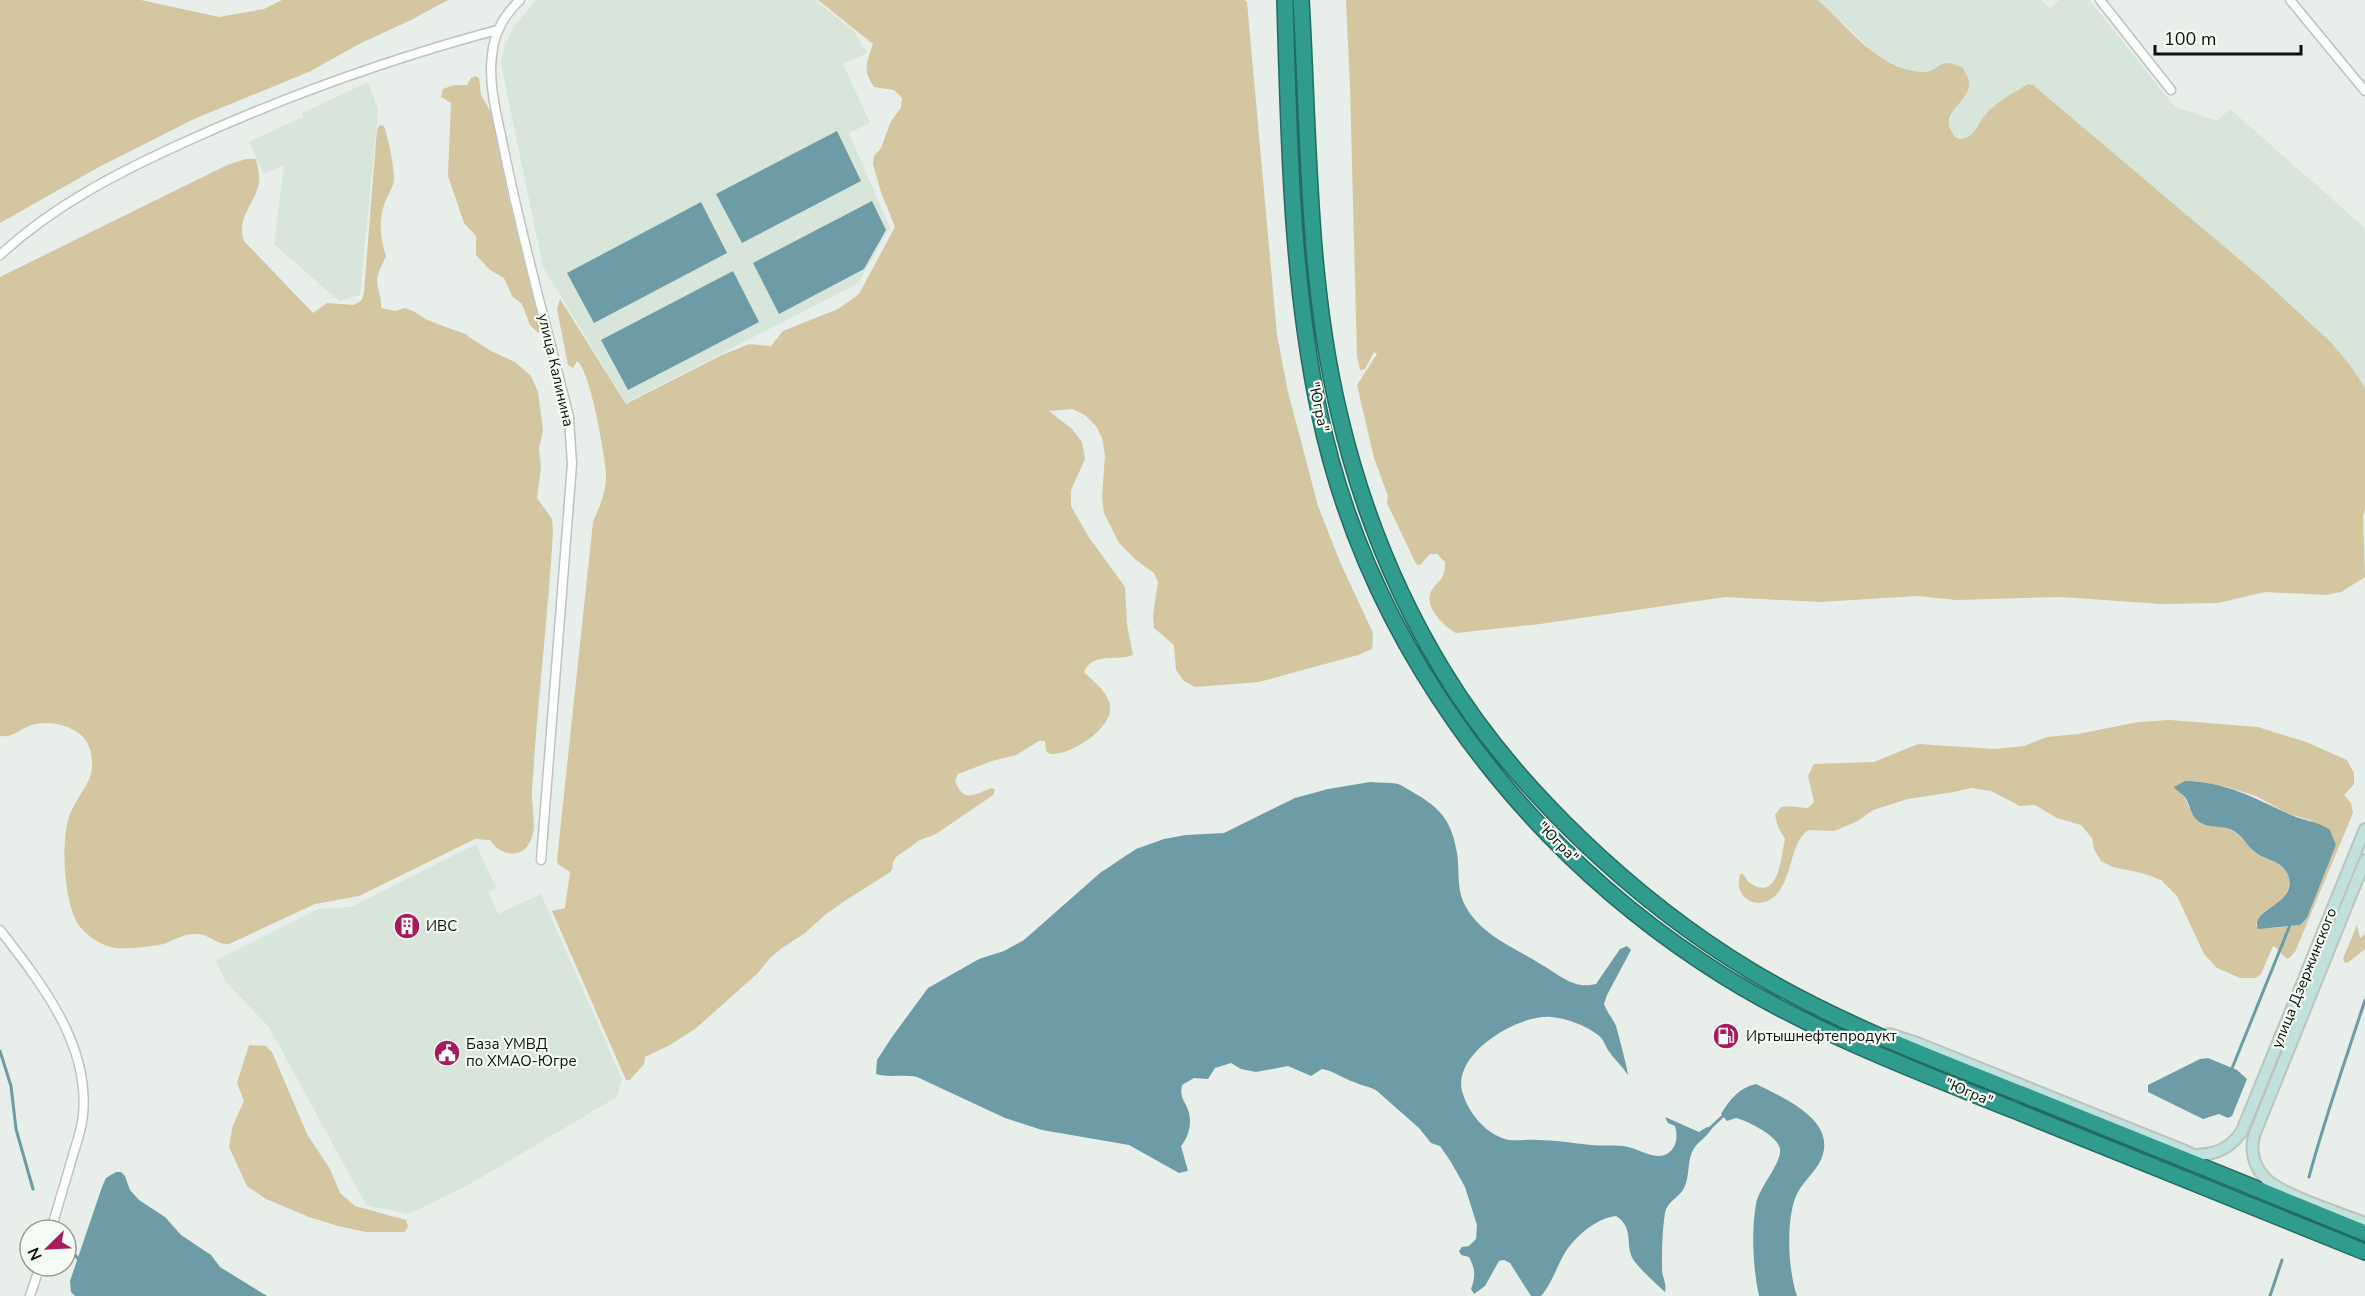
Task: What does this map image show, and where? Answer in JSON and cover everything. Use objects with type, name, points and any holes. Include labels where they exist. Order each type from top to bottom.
[{"type":"highway","name":"\"Югра\"","points":[[1285,0],[1291,156],[1301,291],[1312,375],[1329,453],[1356,536],[1375,581],[1411,653],[1452,720],[1495,775],[1570,855],[1626,905],[1701,962],[1786,1012],[1880,1056],[2365,1252]]},
{"type":"highway","name":"\"Югра\"","points":[[1300,0],[1315,244],[1325,338],[1338,411],[1352,464],[1373,527],[1400,590],[1432,652],[1466,705],[1510,762],[1560,817],[1614,870],[1666,914],[1753,973],[1850,1023],[2365,1233]]},
{"type":"street","name":"улица Калинина","points":[[520,0],[497,30],[492,54],[493,92],[511,182],[569,417],[572,439],[572,464],[541,860]]},
{"type":"street","points":[[2100,0],[2171,90]]},
{"type":"street","points":[[2290,0],[2365,91]]},
{"type":"street","points":[[0,255],[58,209],[93,188],[134,166],[227,123],[380,64],[497,30]]},
{"type":"street","name":"улица Дзержинского","points":[[2198,1156],[2216,1153],[2228,1147],[2243,1128],[2365,829]]},
{"type":"street","name":"улица Дзержинского","points":[[2266,1180],[2253,1154],[2254,1133],[2365,860]]},
{"type":"street","points":[[0,930],[47,994],[62,1021],[80,1066],[85,1092],[83,1117],[54,1218]]},
{"type":"street","points":[[1850,1023],[1917,1043],[2198,1156]]},
{"type":"street","points":[[2173,1155],[2198,1156]]},
{"type":"street","points":[[2266,1180],[2287,1201]]},
{"type":"street","points":[[2266,1180],[2282,1190],[2365,1224]]},
{"type":"street","points":[[30,1296],[36,1278]]},
{"type":"shaded area","points":[[0,0],[141,0],[219,17],[264,9],[282,0],[448,0],[359,44],[311,71],[194,119],[99,167],[0,223]]},
{"type":"shaded area","points":[[536,0],[815,0],[855,32],[867,53],[843,64],[870,123],[849,133],[890,228],[858,283],[626,403],[543,267],[501,64],[504,48],[514,27]]},
{"type":"shaded area","points":[[818,0],[1244,0],[1247,2],[1277,335],[1288,392],[1318,506],[1340,562],[1373,633],[1372,649],[1358,655],[1259,682],[1195,687],[1184,681],[1176,670],[1174,645],[1154,628],[1153,615],[1158,582],[1154,573],[1136,560],[1119,543],[1104,513],[1102,497],[1105,455],[1102,438],[1096,426],[1086,416],[1073,409],[1049,411],[1072,429],[1082,442],[1085,459],[1071,490],[1071,506],[1088,536],[1125,587],[1127,624],[1133,655],[1093,661],[1084,672],[1100,687],[1109,700],[1109,714],[1105,723],[1089,739],[1068,750],[1050,754],[1046,751],[1045,741],[1039,741],[1016,755],[958,774],[955,781],[962,793],[970,795],[992,788],[995,790],[993,795],[936,834],[920,840],[896,857],[889,873],[826,914],[805,933],[782,948],[758,973],[695,1029],[645,1057],[644,1064],[630,1080],[626,1080],[552,911],[565,908],[570,872],[558,864],[557,860],[593,522],[606,479],[603,449],[592,395],[582,367],[577,361],[573,368],[568,365],[557,309],[560,299],[626,404],[720,356],[749,344],[771,346],[783,331],[838,309],[859,294],[895,227],[873,164],[874,156],[881,148],[891,121],[901,108],[902,98],[894,90],[874,87],[867,70],[873,44]]},
{"type":"shaded area","points":[[1346,0],[1818,0],[1864,45],[1890,63],[1920,72],[1927,72],[1948,63],[1963,68],[1969,85],[1949,120],[1949,127],[1953,134],[1960,139],[1972,134],[1990,109],[2000,101],[2028,84],[2033,85],[2259,276],[2331,342],[2349,364],[2365,388],[2365,509],[2363,515],[2365,577],[2341,592],[2326,595],[2265,592],[2218,603],[2162,604],[2060,597],[1956,600],[1918,596],[1820,602],[1725,597],[1540,624],[1456,633],[1437,617],[1430,600],[1432,591],[1444,574],[1445,562],[1437,554],[1430,554],[1420,565],[1416,564],[1387,503],[1388,496],[1374,458],[1357,385],[1377,354],[1374,352],[1365,369],[1360,370],[1357,357]]},
{"type":"shaded area","points":[[1818,0],[2041,0],[2050,8],[2059,0],[2089,0],[2175,107],[2217,121],[2230,109],[2365,228],[2365,388],[2331,341],[2259,276],[2033,85],[1987,113],[1972,135],[1965,138],[1955,137],[1949,123],[1954,107],[1962,98],[1963,68],[1948,62],[1929,72],[1922,73],[1910,71],[1879,57]]},
{"type":"shaded area","points":[[475,76],[479,78],[481,95],[492,114],[508,196],[541,328],[538,333],[530,325],[522,304],[512,296],[504,278],[490,270],[476,255],[476,236],[464,223],[448,176],[451,103],[441,97],[443,89],[454,85],[467,85]]},
{"type":"shaded area","points":[[368,82],[378,110],[360,295],[339,301],[274,244],[284,165],[264,174],[249,142],[303,117],[302,113]]},
{"type":"shaded area","points":[[380,125],[384,126],[388,138],[394,178],[381,217],[381,237],[386,256],[377,279],[381,308],[395,311],[405,308],[427,320],[465,334],[489,350],[515,362],[531,376],[538,392],[543,430],[539,448],[541,467],[537,498],[552,519],[553,532],[534,759],[532,792],[534,831],[526,848],[516,853],[504,852],[490,840],[475,839],[359,896],[315,904],[229,944],[196,934],[148,947],[116,948],[106,945],[88,935],[75,919],[66,876],[65,845],[68,821],[91,775],[92,757],[87,743],[72,729],[54,723],[35,724],[12,735],[0,736],[0,277],[227,165],[246,159],[256,159],[259,184],[243,220],[244,241],[313,313],[327,303],[354,305],[362,300],[364,292],[377,129]]},
{"type":"shaded area","points":[[2170,720],[2258,727],[2306,742],[2347,760],[2354,773],[2354,784],[2344,795],[2351,803],[2353,813],[2295,952],[2288,959],[2273,946],[2261,974],[2256,978],[2240,978],[2217,968],[2204,954],[2177,896],[2161,880],[2113,867],[2101,861],[2094,849],[2092,838],[2081,825],[2057,818],[2035,805],[2020,806],[1991,791],[1971,788],[1908,799],[1873,810],[1856,822],[1834,831],[1809,830],[1798,842],[1785,880],[1775,896],[1761,903],[1754,902],[1748,900],[1740,889],[1741,873],[1750,883],[1760,888],[1767,887],[1773,882],[1780,866],[1785,839],[1778,827],[1775,815],[1781,807],[1808,808],[1814,802],[1808,776],[1814,764],[1874,762],[1918,744],[1995,749],[2024,746],[2047,737],[2078,734],[2138,722]],"holes":[[[2194,781],[2227,787],[2256,796],[2289,814],[2310,820],[2336,845],[2307,918],[2303,922],[2283,927],[2256,926],[2262,914],[2284,897],[2289,884],[2286,870],[2276,862],[2256,853],[2240,836],[2227,828],[2207,825],[2197,820],[2183,795]]]},
{"type":"shaded area","name":"База УМВД по ХМАО-Югре","points":[[476,844],[496,888],[488,892],[498,914],[541,894],[622,1079],[617,1097],[470,1184],[409,1214],[366,1205],[269,1027],[225,981],[216,960],[318,909],[351,907]]},
{"type":"shaded area","points":[[2365,905],[2357,925],[2360,938],[2365,934],[2365,949],[2345,963],[2343,959]]},
{"type":"shaded area","points":[[249,1045],[266,1046],[272,1052],[307,1134],[330,1169],[340,1193],[355,1206],[406,1220],[408,1226],[405,1232],[366,1232],[338,1226],[266,1199],[247,1186],[229,1147],[233,1125],[244,1101],[237,1083]]},
{"type":"water","points":[[837,131],[861,181],[742,243],[716,194]]},
{"type":"water","points":[[872,201],[886,230],[864,269],[779,314],[753,263]]},
{"type":"water","points":[[701,202],[727,253],[594,323],[567,273]]},
{"type":"water","points":[[733,271],[759,322],[628,390],[601,340]]},
{"type":"water","points":[[2185,781],[2214,784],[2227,788],[2330,830],[2336,845],[2307,918],[2300,925],[2258,929],[2257,922],[2260,916],[2287,893],[2290,885],[2288,875],[2282,866],[2252,850],[2236,832],[2205,825],[2197,820],[2184,796],[2174,787]]},
{"type":"water","points":[[1370,782],[1400,785],[1431,804],[1444,817],[1455,842],[1463,901],[1473,917],[1490,934],[1568,981],[1581,985],[1596,984],[1620,949],[1627,946],[1631,950],[1604,1004],[1616,1026],[1628,1075],[1600,1036],[1576,1023],[1551,1017],[1521,1022],[1489,1040],[1466,1065],[1461,1079],[1463,1094],[1474,1115],[1491,1132],[1509,1140],[1544,1140],[1623,1146],[1662,1156],[1673,1148],[1676,1138],[1675,1126],[1668,1123],[1665,1117],[1699,1132],[1707,1127],[1712,1128],[1692,1152],[1684,1188],[1666,1209],[1662,1269],[1665,1292],[1635,1262],[1630,1250],[1626,1227],[1616,1216],[1602,1220],[1588,1228],[1576,1239],[1566,1251],[1541,1296],[1531,1296],[1510,1263],[1504,1260],[1499,1261],[1485,1286],[1474,1294],[1471,1289],[1474,1280],[1473,1265],[1469,1257],[1461,1255],[1459,1251],[1476,1239],[1477,1225],[1465,1187],[1451,1162],[1440,1146],[1431,1143],[1419,1128],[1377,1091],[1326,1070],[1322,1069],[1311,1076],[1288,1066],[1256,1072],[1241,1069],[1231,1063],[1215,1068],[1208,1079],[1194,1078],[1182,1085],[1182,1097],[1188,1109],[1190,1126],[1181,1146],[1188,1171],[1179,1173],[1129,1145],[1042,1130],[1005,1118],[917,1077],[876,1074],[877,1060],[928,988],[979,959],[1004,951],[1024,940],[1100,873],[1136,849],[1164,839],[1186,835],[1224,833],[1295,798],[1328,789]]},
{"type":"water","points":[[2208,1058],[2237,1070],[2247,1079],[2232,1116],[2228,1118],[2219,1114],[2203,1119],[2148,1092],[2148,1085],[2200,1059]]},
{"type":"water","points":[[1756,1084],[1803,1110],[1813,1119],[1824,1141],[1821,1159],[1798,1192],[1791,1215],[1790,1258],[1797,1296],[1759,1296],[1755,1273],[1754,1215],[1761,1190],[1778,1161],[1780,1149],[1778,1144],[1768,1134],[1748,1122],[1736,1118],[1727,1121],[1721,1114],[1736,1095]]},
{"type":"water","points":[[116,1172],[121,1172],[130,1190],[139,1200],[165,1217],[181,1235],[211,1255],[220,1267],[267,1296],[75,1296],[71,1292],[70,1281],[71,1278],[78,1278],[78,1258],[106,1178]]},
{"type":"waterway","points":[[2231,1071],[2290,925]]},
{"type":"waterway","points":[[2309,1177],[2365,1000]]},
{"type":"waterway","points":[[0,1051],[11,1086],[16,1129],[33,1189]]},
{"type":"waterway","points":[[1709,1129],[1724,1115]]},
{"type":"waterway","points":[[2270,1296],[2282,1260]]},
{"type":"place","name":"ИВС","points":[[407,926]]},
{"type":"place","name":"Иртышнефтепродукт","points":[[1726,1036]]},
{"type":"place","name":"База УМВД по ХМАО-Югре","points":[[447,1053]]}]
